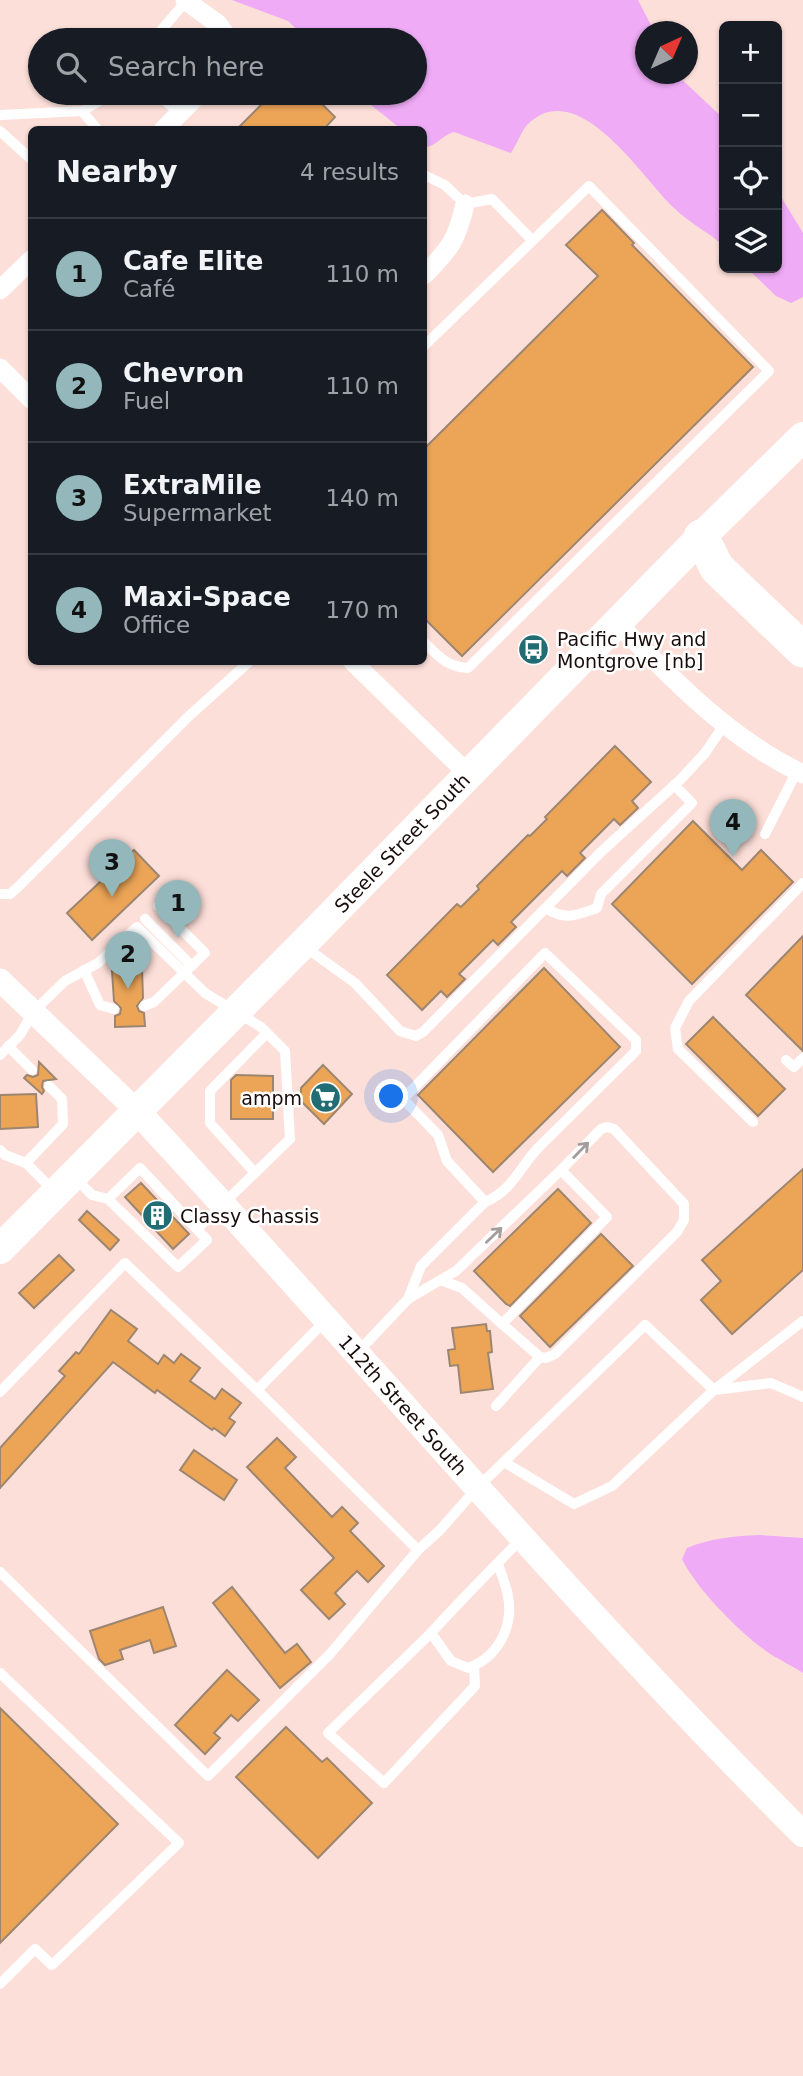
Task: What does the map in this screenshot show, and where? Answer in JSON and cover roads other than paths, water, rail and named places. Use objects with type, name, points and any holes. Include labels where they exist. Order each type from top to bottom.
[{"type":"highway","points":[[701,537],[739,557],[803,626]]},
{"type":"highway","points":[[701,537],[717,568],[803,650]]},
{"type":"main road","name":"Steele Street South","points":[[0,1249],[701,537],[803,437]]},
{"type":"main road","name":"112th Street South","points":[[137,1111],[523,1538],[708,1737],[803,1834]]},
{"type":"street","points":[[185,0],[221,28]]},
{"type":"street","points":[[167,126],[188,105]]},
{"type":"street","points":[[427,272],[454,242],[466,204]]},
{"type":"street","points":[[0,290],[28,263]]},
{"type":"street","points":[[0,368],[28,396]]},
{"type":"street","points":[[618,624],[689,695],[724,725],[800,773]]},
{"type":"street","points":[[356,665],[468,775]]},
{"type":"street","name":"112th Street South","points":[[0,980],[137,1111]]},
{"type":"lane","points":[[163,28],[185,0]]},
{"type":"lane","points":[[0,115],[82,111],[93,105]]},
{"type":"lane","points":[[171,105],[180,113]]},
{"type":"lane","points":[[82,111],[95,126]]},
{"type":"lane","points":[[0,131],[28,156]]},
{"type":"lane","points":[[427,176],[445,185],[466,204],[492,199],[532,240]]},
{"type":"lane","points":[[427,343],[589,186],[769,371],[468,668],[444,663],[427,645]]},
{"type":"lane","points":[[0,894],[10,894],[17,888],[190,716],[246,665]]},
{"type":"lane","points":[[302,945],[355,983],[400,1031],[416,1036],[430,1026],[602,851],[674,785],[705,752],[724,725]]},
{"type":"lane","points":[[765,834],[800,773]]},
{"type":"lane","points":[[546,908],[556,916],[576,916],[597,908],[601,894],[692,803],[674,785]]},
{"type":"lane","points":[[753,1122],[678,1049],[675,1028],[689,1001],[803,883]]},
{"type":"lane","points":[[144,1006],[154,1002],[205,953],[158,906]]},
{"type":"lane","points":[[145,919],[205,993],[267,1033],[285,1051],[290,1139],[197,1229]]},
{"type":"lane","points":[[0,1055],[20,1035],[33,1012],[65,981],[98,963],[137,927],[188,970]]},
{"type":"lane","points":[[408,1300],[421,1266],[485,1202],[496,1197],[517,1179],[535,1152],[636,1051],[636,1040],[545,953],[403,1099],[439,1135],[447,1161],[485,1202]]},
{"type":"lane","points":[[84,970],[100,1005],[114,1009]]},
{"type":"lane","points":[[255,1173],[210,1123],[210,1091],[267,1033]]},
{"type":"lane","points":[[8,1046],[32,1070]]},
{"type":"lane","points":[[786,1060],[794,1067],[803,1058]]},
{"type":"lane","points":[[26,1163],[63,1124],[62,1099],[49,1086]]},
{"type":"lane","points":[[357,1353],[408,1300],[456,1271],[601,1129],[614,1129],[684,1204],[684,1220],[677,1232],[555,1354],[547,1358],[540,1357],[462,1289],[443,1281]]},
{"type":"lane","points":[[0,1150],[64,1184],[108,1199],[178,1267],[207,1240],[140,1168],[108,1199]]},
{"type":"lane","points":[[502,1324],[607,1217],[561,1170]]},
{"type":"lane","points":[[0,1392],[125,1263],[418,1550]]},
{"type":"lane","points":[[257,1390],[327,1320]]},
{"type":"lane","points":[[504,1462],[574,1504],[612,1486],[715,1390],[803,1321]]},
{"type":"lane","points":[[0,1572],[208,1776],[330,1654],[418,1550],[440,1530],[477,1488],[645,1325],[715,1390]]},
{"type":"lane","points":[[496,1406],[540,1357]]},
{"type":"lane","points":[[715,1390],[771,1383],[803,1397]]},
{"type":"lane","points":[[474,1666],[475,1686],[384,1783],[328,1733],[431,1633],[523,1538]]},
{"type":"lane","points":[[431,1633],[451,1661],[468,1668],[482,1663],[496,1650],[508,1625],[509,1597],[498,1563]]},
{"type":"lane","points":[[0,1673],[179,1843],[52,1965],[35,1949],[0,1984]]},
{"type":"place","name":"Pacific Hwy and Montgrove [nb]","points":[[534,650]]},
{"type":"place","name":"Maxi-Space","points":[[733,857]]},
{"type":"place","name":"ExtraMile","points":[[112,897]]},
{"type":"place","name":"Cafe Elite","points":[[178,938]]},
{"type":"place","name":"Chevron","points":[[128,989]]},
{"type":"place","name":"ampm","points":[[325,1098]]},
{"type":"place","name":"Classy Chassis","points":[[157,1216]]}]
